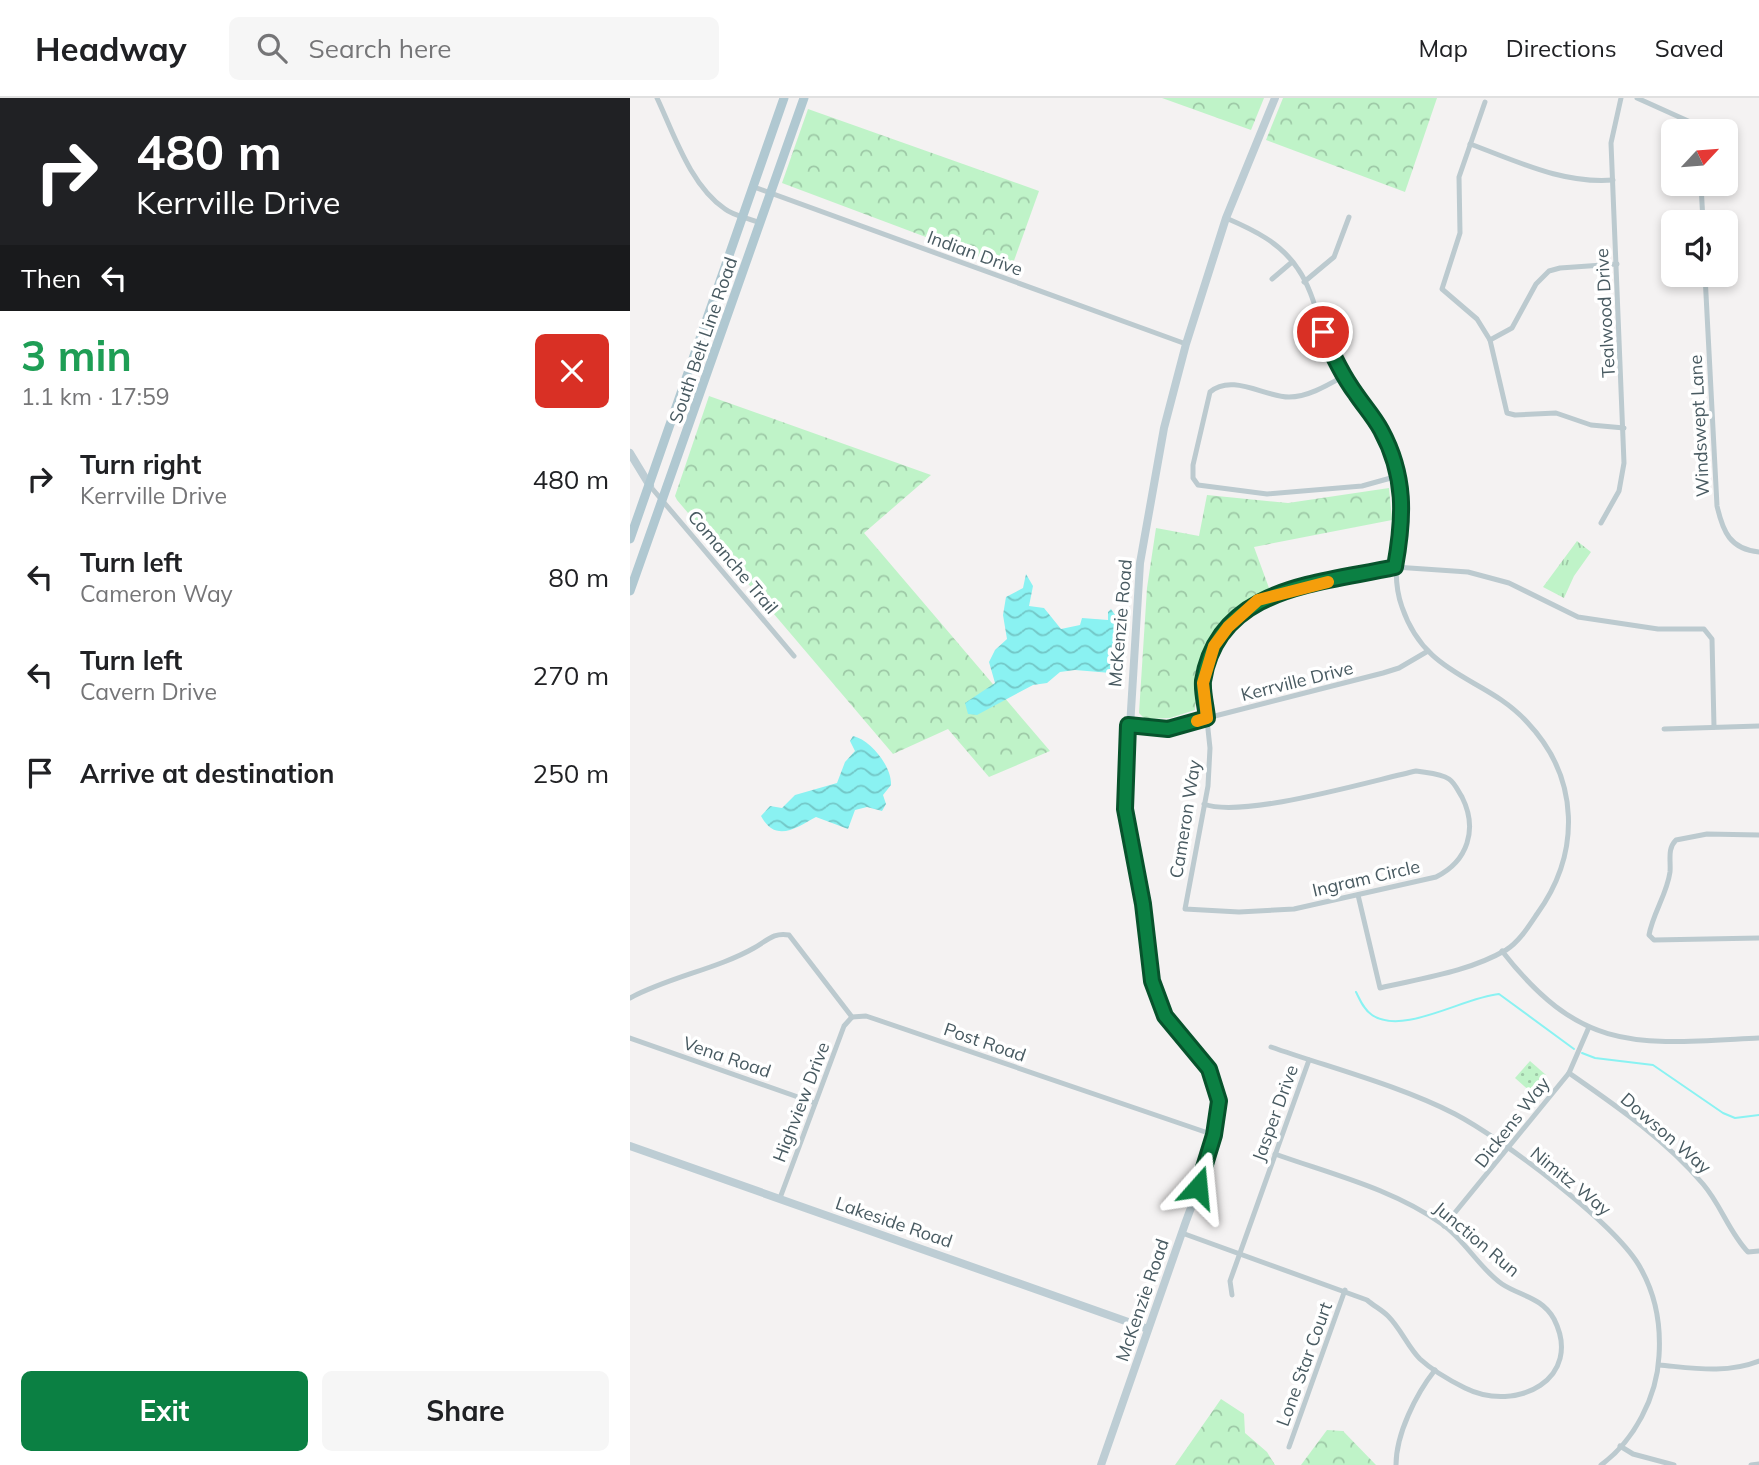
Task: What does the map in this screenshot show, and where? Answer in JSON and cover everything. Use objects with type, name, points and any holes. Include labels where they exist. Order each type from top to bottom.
[{"type":"main road","name":"South Belt Line Road","points":[[630,539],[784,98]]},
{"type":"main road","name":"South Belt Line Road","points":[[630,591],[804,98]]},
{"type":"street","points":[[657,98],[690,168],[710,196],[726,210],[760,223]]},
{"type":"street","name":"McKenzie Road","points":[[1101,1465],[1214,1135],[1219,1101],[1209,1069],[1165,1016],[1152,981],[1143,904],[1125,809],[1134,631],[1146,521],[1164,428],[1186,344],[1226,218],[1275,98]]},
{"type":"street","name":"Tealwood Drive","points":[[1601,523],[1619,491],[1624,463],[1611,143],[1621,98]]},
{"type":"street","points":[[1637,98],[1689,119]]},
{"type":"street","points":[[1485,102],[1459,177],[1460,233],[1442,289],[1477,319],[1490,340],[1507,412],[1515,415],[1556,413],[1591,425],[1624,428]]},
{"type":"street","points":[[1470,144],[1565,179],[1587,182],[1613,180]]},
{"type":"street","name":"Indian Drive","points":[[754,187],[1186,344]]},
{"type":"street","points":[[1304,282],[1334,257],[1349,217]]},
{"type":"street","points":[[1226,218],[1257,231],[1292,262],[1304,282],[1333,357],[1380,428],[1398,476],[1403,525],[1395,567],[1402,609],[1427,651],[1464,680],[1507,702],[1526,720],[1543,739],[1556,761],[1565,790],[1569,834],[1562,874],[1551,895],[1526,930],[1502,951],[1474,966],[1380,988],[1358,895]]},
{"type":"street","points":[[1272,279],[1292,262]]},
{"type":"street","points":[[1490,340],[1512,328],[1536,284],[1549,271],[1617,264]]},
{"type":"street","name":"Windswept Lane","points":[[1706,287],[1717,506],[1723,531],[1736,545],[1759,552]]},
{"type":"street","points":[[1344,376],[1322,388],[1289,397],[1235,386],[1214,388],[1210,392],[1205,413],[1193,478],[1198,485],[1267,494],[1362,486],[1398,476]]},
{"type":"street","points":[[630,453],[650,486]]},
{"type":"street","name":"Comanche Trail","points":[[650,486],[794,656]]},
{"type":"street","name":"Cameron Way","points":[[1185,909],[1204,804],[1210,748],[1203,683],[1214,646],[1245,609],[1258,600],[1284,591],[1395,567],[1468,572],[1509,583],[1578,617],[1658,629],[1704,629],[1712,639],[1714,727]]},
{"type":"street","name":"Kerrville Drive","points":[[1128,725],[1168,729],[1399,668],[1427,651]]},
{"type":"street","points":[[1664,729],[1759,726]]},
{"type":"street","name":"Ingram Circle","points":[[1185,909],[1239,912],[1294,909],[1436,877],[1451,868],[1463,855],[1471,838],[1464,803],[1451,780],[1416,771],[1259,806],[1218,809],[1204,804]]},
{"type":"street","points":[[1759,835],[1707,834],[1676,840],[1670,851],[1670,872],[1649,935],[1654,940],[1759,938]]},
{"type":"street","points":[[630,998],[737,956],[780,934],[789,935],[852,1017]]},
{"type":"street","points":[[1502,951],[1528,985],[1549,1004],[1606,1035],[1661,1043],[1759,1038]]},
{"type":"street","name":"Post Road","points":[[852,1017],[866,1016],[1214,1135]]},
{"type":"street","name":"Highview Drive","points":[[780,1198],[844,1026],[852,1017]]},
{"type":"street","name":"Dickens Way","points":[[1444,1226],[1569,1073],[1589,1027]]},
{"type":"street","name":"Vena Road","points":[[630,1038],[815,1103]]},
{"type":"street","name":"Nimitz Way","points":[[1271,1047],[1455,1114],[1509,1149],[1605,1225],[1630,1252],[1642,1269],[1656,1310],[1660,1336],[1659,1365],[1651,1396],[1636,1428],[1601,1465]]},
{"type":"street","name":"Jasper Drive","points":[[1232,1295],[1230,1281],[1309,1060]]},
{"type":"street","name":"Dowson Way","points":[[1569,1073],[1689,1168],[1718,1206],[1738,1241],[1748,1252],[1759,1251]]},
{"type":"street","name":"Lakeside Road","points":[[630,1146],[1148,1329]]},
{"type":"street","name":"Junction Run","points":[[1182,1233],[1367,1300],[1389,1317],[1419,1357],[1468,1390],[1493,1398],[1514,1398],[1534,1391],[1550,1377],[1559,1357],[1560,1337],[1553,1318],[1540,1302],[1504,1285],[1444,1226],[1396,1197],[1275,1154]]},
{"type":"street","name":"Lone Star Court","points":[[1289,1447],[1345,1290]]},
{"type":"street","points":[[1659,1365],[1710,1370],[1730,1369],[1759,1361]]},
{"type":"street","points":[[1396,1465],[1396,1454],[1415,1401],[1435,1370]]},
{"type":"street","points":[[1620,1446],[1633,1454],[1674,1465]]},
{"type":"street","points":[[1751,1465],[1759,1464]]},
{"type":"green space","points":[[1162,98],[1264,98],[1251,130]]},
{"type":"green space","points":[[1283,98],[1437,98],[1405,192],[1266,140]]},
{"type":"green space","points":[[808,109],[1039,191],[1011,269],[782,183]]},
{"type":"green space","points":[[709,396],[931,475],[864,533],[1050,751],[989,777],[948,729],[893,754],[677,500],[675,496]]},
{"type":"green space","points":[[1389,488],[1392,520],[1254,547],[1269,588],[1234,613],[1213,638],[1202,668],[1195,710],[1170,718],[1145,719],[1139,713],[1147,588],[1156,528],[1199,536],[1207,495],[1288,503]]},
{"type":"green space","points":[[1577,541],[1591,552],[1574,576],[1564,598],[1543,587]]},
{"type":"green space","points":[[1530,1061],[1546,1075],[1531,1092],[1515,1078]]},
{"type":"green space","points":[[1221,1399],[1244,1414],[1245,1433],[1267,1452],[1275,1465],[1175,1465]]},
{"type":"green space","points":[[1327,1430],[1343,1431],[1376,1465],[1301,1465]]},
{"type":"water","points":[[1026,574],[1033,586],[1029,606],[1044,608],[1061,629],[1080,625],[1082,618],[1108,620],[1108,612],[1111,609],[1117,618],[1126,620],[1123,674],[1075,670],[1060,672],[1047,683],[1033,685],[977,715],[968,714],[965,703],[995,683],[989,662],[995,650],[1007,639],[1003,615],[1006,597],[1023,588]]},
{"type":"water","points":[[853,736],[867,743],[879,755],[888,770],[891,785],[883,795],[886,804],[882,811],[867,807],[855,810],[848,829],[816,817],[787,831],[773,829],[767,824],[761,816],[770,806],[782,808],[795,795],[837,783],[845,762],[855,751],[850,741]]},
{"type":"waterway","points":[[1356,992],[1364,1008],[1372,1015],[1385,1020],[1400,1021],[1434,1014],[1499,994],[1574,1049]]},
{"type":"waterway","points":[[1582,1053],[1595,1058],[1653,1065],[1723,1113],[1735,1118],[1759,1115]]},
{"type":"slow traffic","points":[[1197,721],[1207,718],[1203,683],[1214,646],[1228,627],[1258,600],[1284,591],[1328,582]]},
{"type":"route","points":[[1198,1187],[1214,1135],[1219,1101],[1209,1069],[1165,1016],[1152,981],[1143,904],[1125,809],[1128,725],[1168,729],[1207,718],[1203,683],[1214,646],[1245,609],[1258,600],[1284,591],[1395,567],[1403,525],[1400,481],[1394,459],[1380,428],[1333,357],[1323,332]]}]
